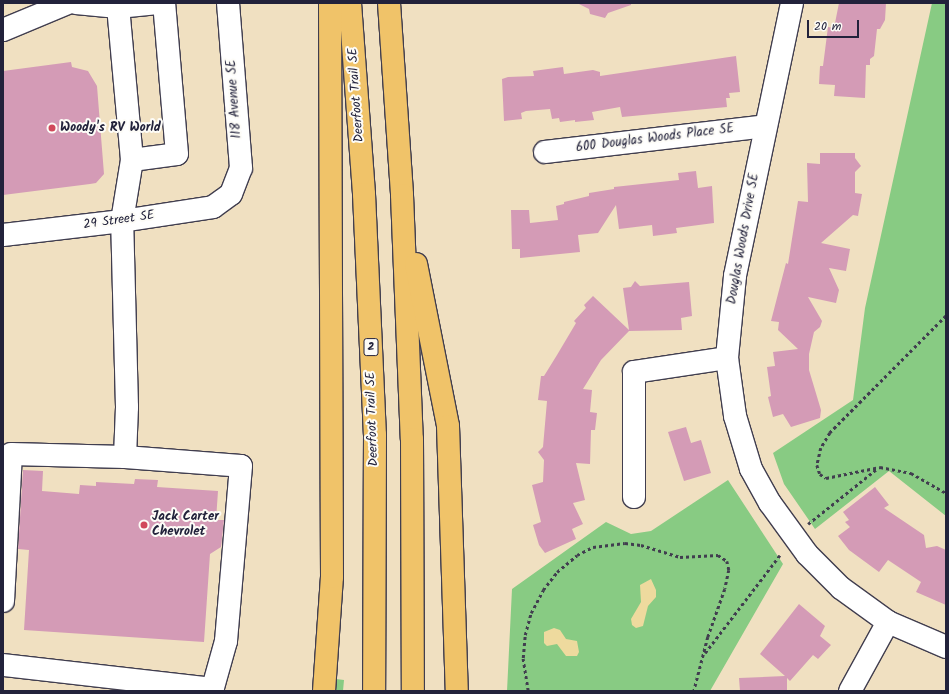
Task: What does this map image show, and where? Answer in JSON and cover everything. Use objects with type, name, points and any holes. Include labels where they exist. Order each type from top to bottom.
[{"type":"highway","points":[[324,691],[332,577],[330,3]]},
{"type":"highway","name":"Deerfoot Trail SE","points":[[350,3],[364,194],[374,435],[374,691]]},
{"type":"highway","points":[[389,3],[402,195],[412,439],[412,691]]},
{"type":"highway","points":[[402,195],[448,426],[457,691]]},
{"type":"street","points":[[3,30],[68,3]]},
{"type":"street","points":[[76,3],[118,7],[158,3]]},
{"type":"street","points":[[132,160],[177,154],[164,3]]},
{"type":"street","name":"118 Avenue SE","points":[[228,3],[241,168],[231,194]]},
{"type":"street","name":"Douglas Woods Drive SE","points":[[792,3],[765,126],[735,276],[727,358],[735,416],[751,470],[770,503],[815,562],[841,588],[888,622],[946,647]]},
{"type":"street","points":[[118,7],[132,160],[122,221],[127,407],[125,457]]},
{"type":"street","name":"600 Douglas Woods Place SE","points":[[545,152],[765,126]]},
{"type":"street","name":"29 Street SE","points":[[3,235],[122,221],[213,207],[231,194]]},
{"type":"street","points":[[634,497],[634,372],[727,358]]},
{"type":"street","points":[[3,601],[11,454],[125,457],[241,466],[226,642],[213,690],[3,665]]},
{"type":"street","points":[[850,691],[888,622]]},
{"type":"path","points":[[946,316],[830,433],[819,454],[817,466],[820,474],[826,478],[841,477],[880,467],[911,472],[946,493]]},
{"type":"path","points":[[804,526],[880,467]]},
{"type":"path","points":[[528,691],[523,658],[525,635],[531,613],[557,572],[577,555],[593,547],[625,543],[641,545],[680,557],[705,555],[725,558],[729,555]]},
{"type":"path","points":[[704,655],[780,555]]},
{"type":"path","points":[[694,691],[725,589],[729,570],[725,558]]},
{"type":"green space","points":[[932,3],[946,3],[946,516],[889,471],[815,529],[784,484],[773,453],[853,400],[865,308]]},
{"type":"green space","points":[[728,480],[783,564],[710,691],[507,691],[512,589],[606,522],[631,534],[651,531]]},
{"type":"green space","points":[[336,679],[344,680],[343,691],[335,691]]},
{"type":"sand","points":[[651,579],[656,590],[656,597],[648,606],[643,626],[636,628],[632,625],[631,619],[641,602],[640,585]]},
{"type":"sand","points":[[554,628],[560,630],[566,639],[577,641],[579,652],[577,656],[566,656],[557,644],[547,646],[544,643],[544,632]]},
{"type":"building","points":[[577,3],[631,3],[631,5],[608,13],[605,18],[590,14],[589,9]]},
{"type":"building","points":[[839,3],[886,3],[885,20],[880,29],[877,29],[874,56],[870,59],[870,65],[866,65],[865,98],[834,96],[835,85],[819,84],[820,66],[823,66],[828,27],[834,28]]},
{"type":"building","points":[[736,56],[740,92],[729,93],[730,98],[726,98],[727,107],[622,117],[620,107],[592,112],[594,120],[575,122],[575,120],[560,122],[559,118],[552,119],[550,109],[526,111],[521,113],[522,119],[504,121],[502,79],[508,77],[534,76],[533,71],[563,67],[564,74],[593,70],[600,72],[600,76]]},
{"type":"building","name":"Woody's RV World","points":[[71,62],[72,67],[88,71],[97,86],[104,174],[96,183],[3,195],[3,71]]},
{"type":"building","points":[[820,153],[855,153],[855,158],[861,166],[855,172],[855,193],[862,194],[858,216],[853,215],[821,243],[850,249],[846,271],[829,268],[839,290],[836,303],[808,297],[822,321],[820,327],[814,332],[809,354],[809,370],[821,410],[820,418],[791,427],[783,414],[773,417],[768,397],[771,396],[767,367],[775,366],[773,352],[798,349],[778,330],[779,322],[771,321],[786,263],[788,264],[798,201],[808,202],[807,163],[820,164]]},
{"type":"building","points":[[696,171],[698,188],[712,186],[714,223],[676,228],[677,233],[653,236],[652,225],[619,229],[616,205],[598,233],[578,235],[580,252],[520,258],[520,249],[512,249],[511,210],[529,210],[530,223],[558,220],[556,206],[564,204],[564,202],[589,196],[589,193],[614,189],[614,187],[679,180],[678,173]]},
{"type":"building","points":[[635,281],[640,286],[689,282],[692,316],[681,318],[682,330],[629,331],[601,360],[583,389],[592,390],[590,412],[597,413],[595,430],[591,430],[590,464],[576,463],[585,500],[573,503],[583,524],[572,529],[576,539],[545,553],[539,545],[533,525],[541,522],[532,485],[543,482],[544,460],[538,452],[543,447],[547,401],[538,400],[541,376],[544,376],[557,355],[576,323],[574,321],[586,308],[584,305],[593,296],[629,330],[623,288],[631,287]]},
{"type":"building","points":[[686,427],[691,443],[701,440],[711,473],[684,481],[668,432]]},
{"type":"building","points":[[23,470],[43,471],[42,491],[79,494],[80,485],[96,486],[96,482],[134,484],[135,479],[158,480],[157,487],[218,491],[216,520],[224,520],[221,547],[210,554],[204,642],[24,630],[29,550],[18,549]]},
{"type":"building","points":[[875,487],[889,505],[884,508],[924,535],[926,548],[937,546],[946,550],[946,605],[916,592],[921,582],[888,560],[879,572],[849,550],[838,536],[850,527],[845,522],[849,520],[843,512]]},
{"type":"building","points":[[799,604],[825,626],[820,636],[831,645],[818,659],[813,655],[790,681],[787,678],[787,691],[740,691],[739,678],[785,676],[760,654]]},
{"type":"place","name":"Woody's RV World","points":[[52,128]]},
{"type":"place","name":"Jack Carter Chevrolet","points":[[144,525]]}]
